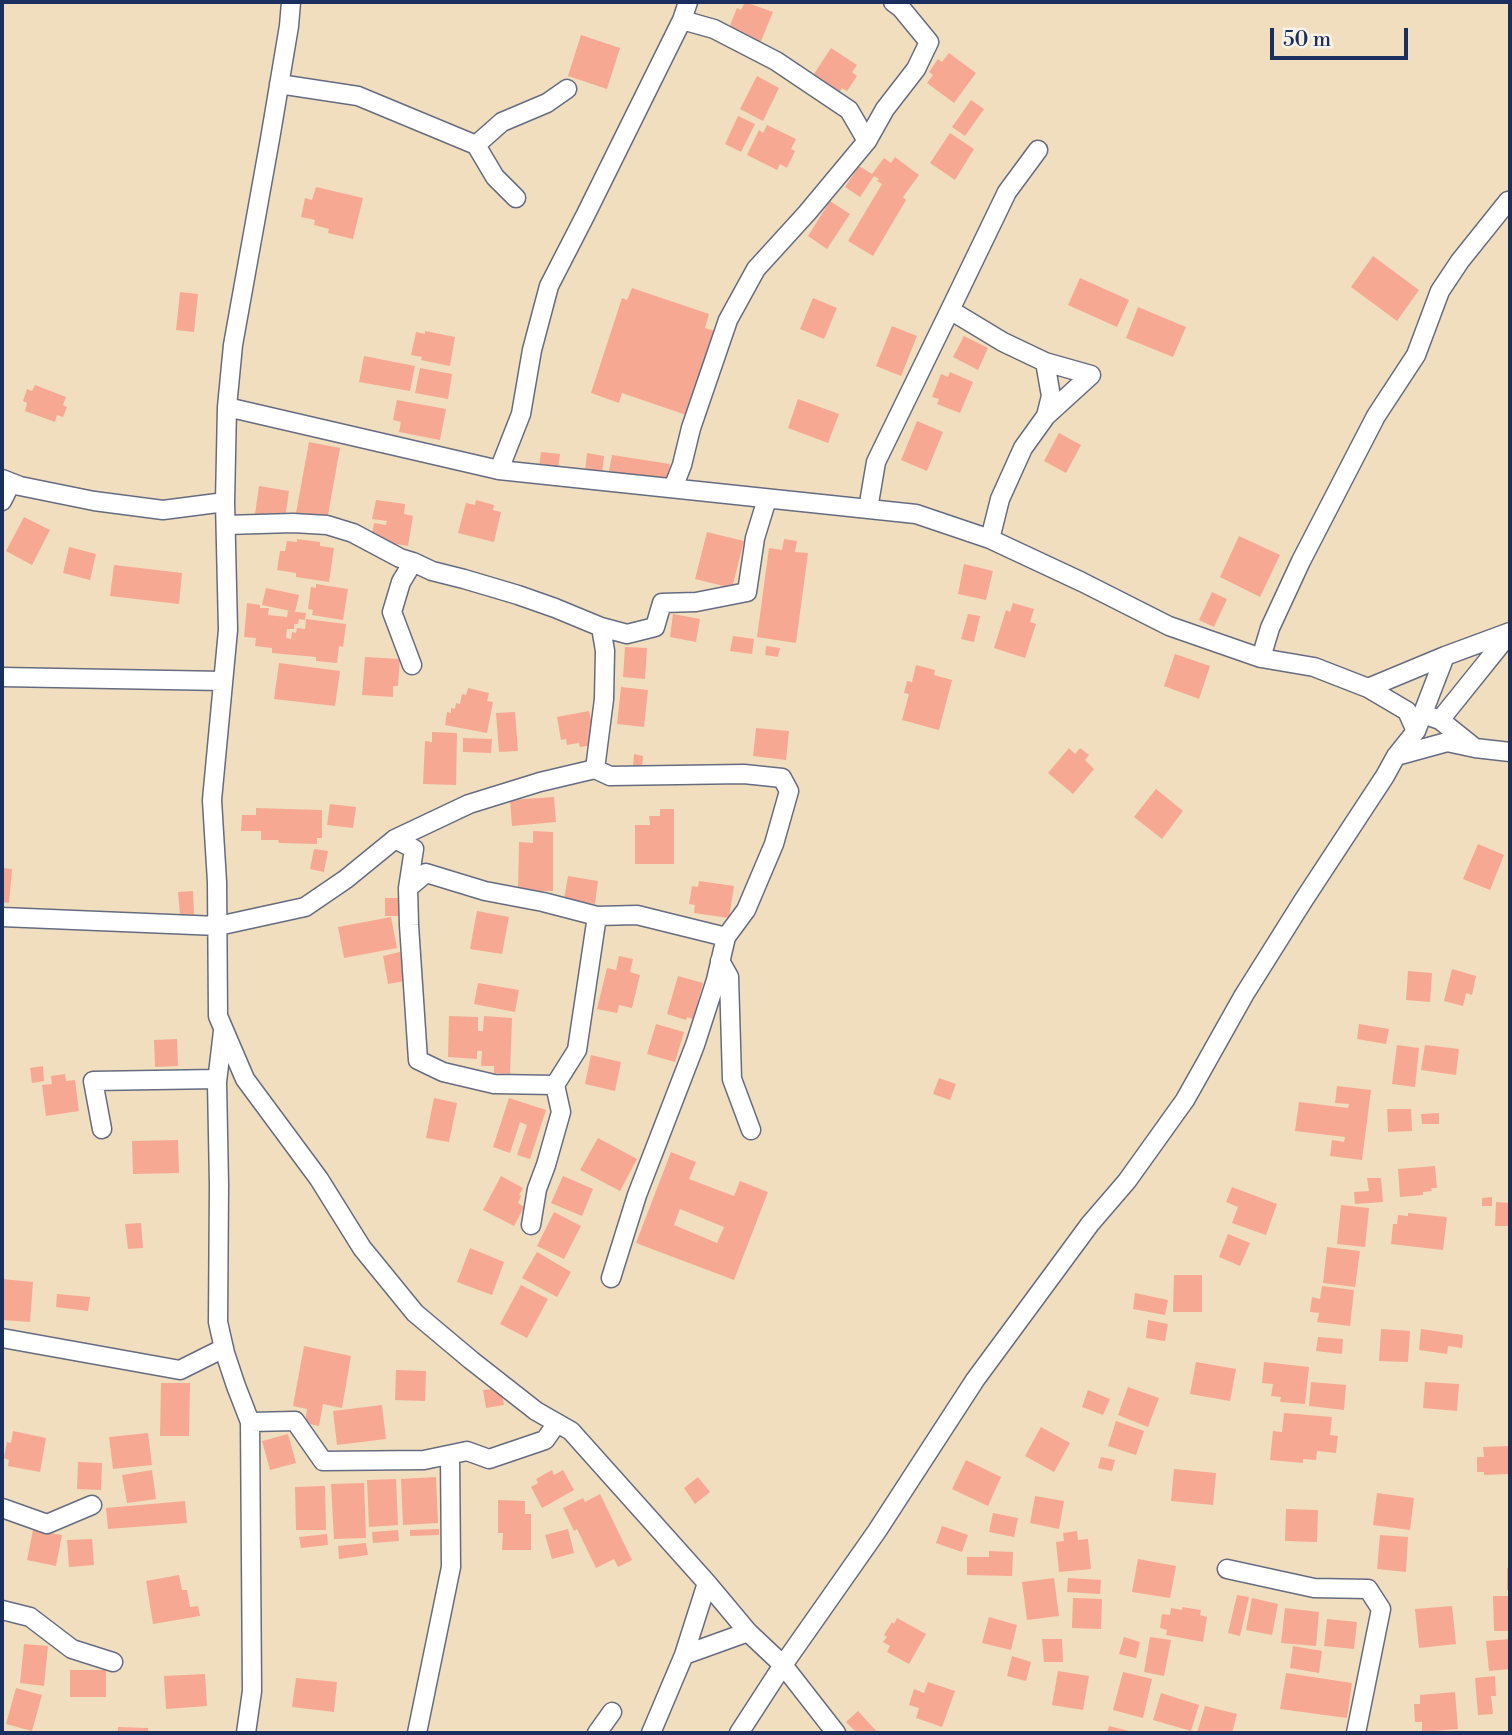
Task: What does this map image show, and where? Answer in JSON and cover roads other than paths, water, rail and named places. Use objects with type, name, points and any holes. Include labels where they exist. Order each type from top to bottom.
[{"type":"street","points":[[291,2],[233,345],[228,407],[225,502],[228,630],[212,800],[217,882],[218,1016],[245,1079],[319,1179],[362,1248],[415,1313],[536,1411],[571,1431],[748,1632],[783,1665],[836,1733]]},
{"type":"street","points":[[499,470],[521,414],[532,350],[549,286],[682,20],[688,2]]},
{"type":"street","points":[[673,488],[727,320],[744,289],[756,269],[867,141],[885,108],[916,69],[929,42],[893,2]]},
{"type":"street","points":[[682,20],[714,29],[776,61],[849,110],[867,141]]},
{"type":"street","points":[[279,84],[358,96],[476,145],[495,177],[516,198]]},
{"type":"street","points":[[476,145],[502,122],[547,103],[567,89]]},
{"type":"street","points":[[868,509],[876,462],[1007,192],[1038,150]]},
{"type":"street","points":[[1261,658],[1270,628],[1301,561],[1376,416],[1416,355],[1440,290],[1508,201]]},
{"type":"street","points":[[950,310],[1003,342],[1045,362],[1091,375],[1046,416],[1023,448],[1000,499],[990,539]]},
{"type":"street","points":[[1045,362],[1051,396],[1046,416]]},
{"type":"street","points":[[228,407],[499,470],[916,514],[990,539],[1169,626],[1261,658],[1314,667],[1368,688],[1475,748]]},
{"type":"street","points":[[2,501],[6,481],[94,500],[163,510],[225,502]]},
{"type":"street","points":[[226,525],[327,525],[353,533],[400,558],[432,571],[555,608],[601,627],[627,634],[655,627],[662,603],[696,602],[747,592],[755,538],[767,499]]},
{"type":"street","points":[[412,665],[392,612],[401,583],[413,562]]},
{"type":"street","points":[[596,769],[604,699],[605,651],[601,627]]},
{"type":"street","points":[[1368,688],[1510,633]]},
{"type":"street","points":[[739,1733],[877,1531],[975,1380],[1090,1224],[1127,1181],[1185,1100],[1244,995],[1396,756],[1510,633]]},
{"type":"street","points":[[1426,722],[1445,656]]},
{"type":"street","points":[[2,677],[223,681]]},
{"type":"street","points":[[1396,756],[1447,742],[1510,752]]},
{"type":"street","points":[[2,916],[218,926],[305,907],[346,879],[396,839],[469,804],[540,782],[596,769],[610,776],[744,774],[782,778],[789,791],[774,844],[746,910],[726,937],[695,1045],[637,1195],[611,1278]]},
{"type":"street","points":[[396,839],[414,849],[408,888],[418,1060],[443,1072],[494,1084],[555,1085]]},
{"type":"street","points":[[408,888],[426,873],[485,891],[597,916],[637,915],[726,937]]},
{"type":"street","points":[[531,1225],[537,1189],[561,1112],[555,1085],[577,1050],[597,916]]},
{"type":"street","points":[[720,961],[729,977],[732,1079],[751,1130]]},
{"type":"street","points":[[223,1031],[217,1079],[218,1322],[236,1386],[250,1422],[252,1691],[246,1733]]},
{"type":"street","points":[[102,1129],[93,1081],[217,1079]]},
{"type":"street","points":[[2,1338],[180,1370],[224,1348]]},
{"type":"street","points":[[250,1422],[295,1421],[323,1461],[424,1460],[467,1451],[489,1459],[545,1440],[556,1423]]},
{"type":"street","points":[[417,1733],[451,1567],[450,1455]]},
{"type":"street","points":[[2,1508],[47,1524],[92,1505]]},
{"type":"street","points":[[1227,1569],[1314,1588],[1368,1589],[1381,1609],[1356,1733]]},
{"type":"street","points":[[651,1733],[684,1656],[707,1583]]},
{"type":"street","points":[[2,1609],[30,1617],[72,1649],[113,1662]]},
{"type":"street","points":[[684,1656],[748,1632]]},
{"type":"street","points":[[597,1733],[612,1712]]}]
